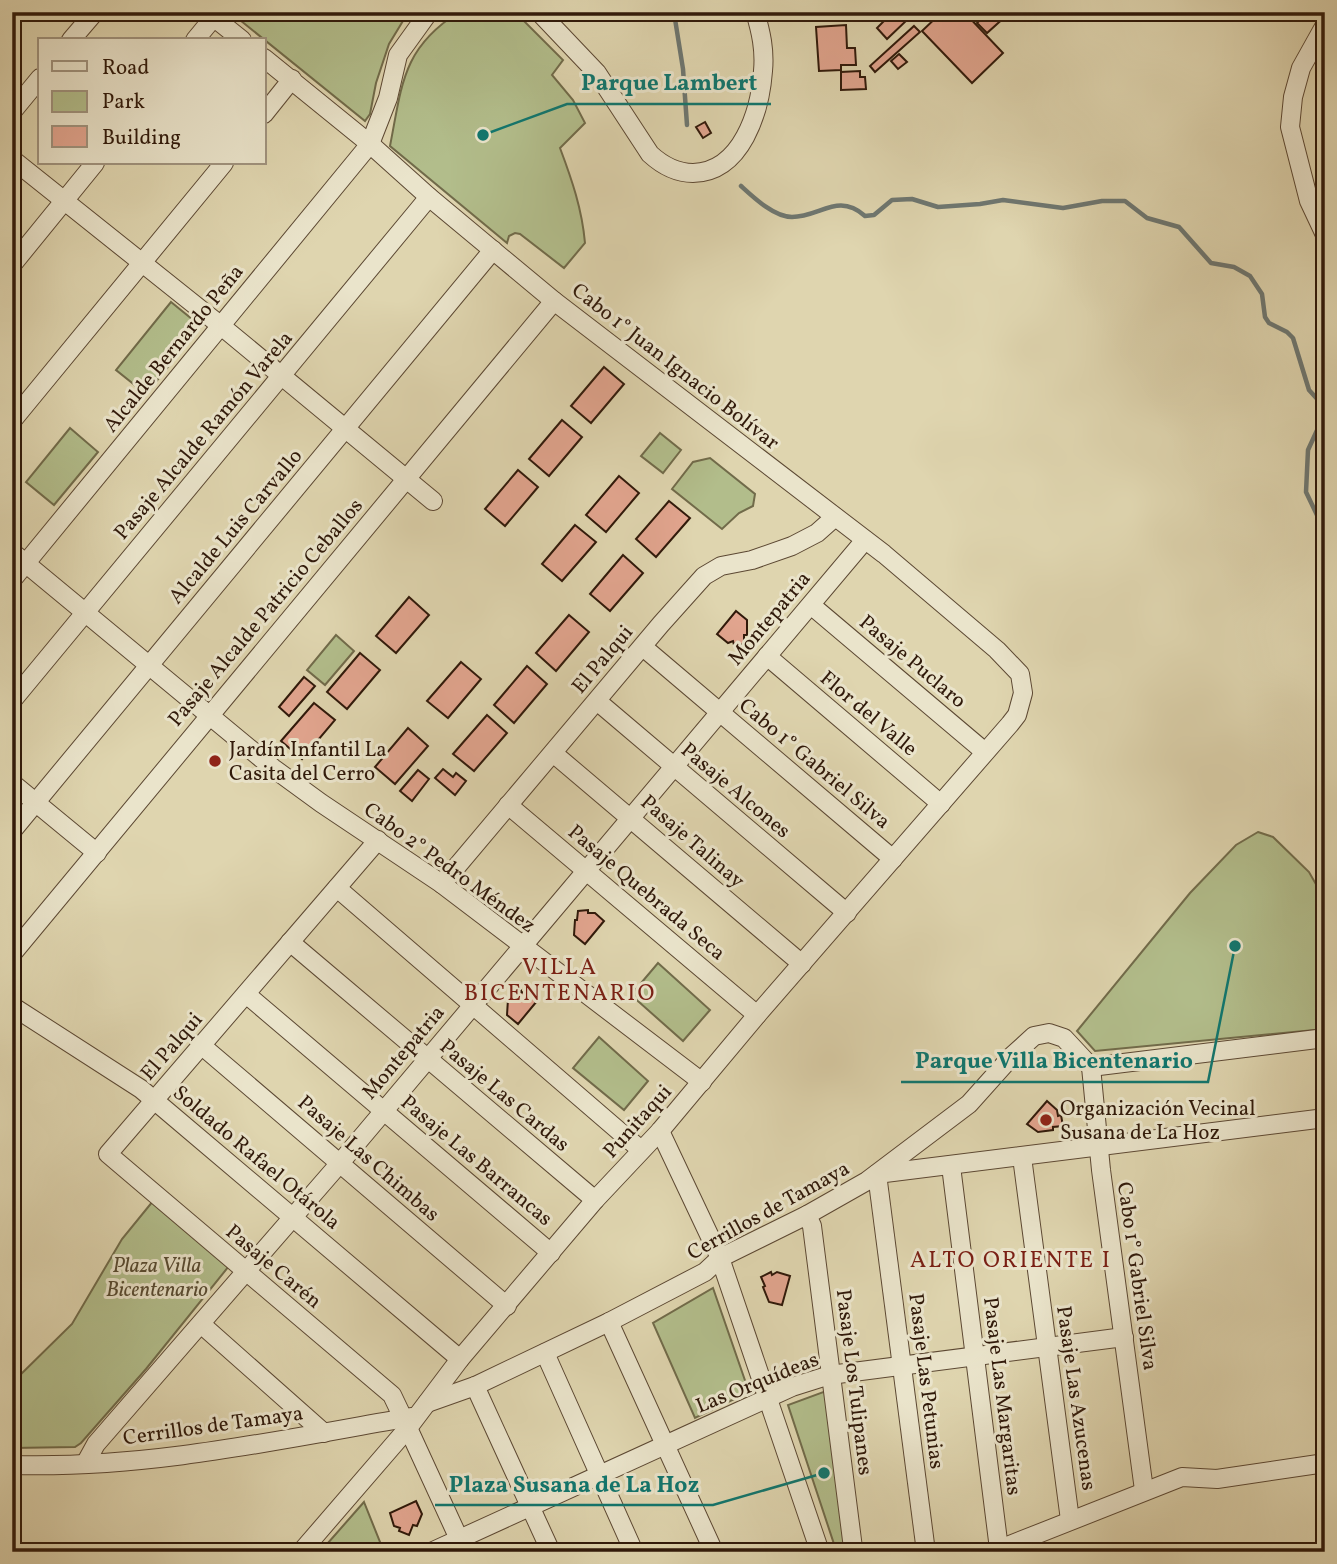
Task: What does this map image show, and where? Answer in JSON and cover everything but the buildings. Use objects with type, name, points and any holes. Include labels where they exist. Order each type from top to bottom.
[{"type":"street","points":[[73,38],[94,12]]},
{"type":"street","name":"Alcalde Bernardo Peña","points":[[12,580],[19,557],[220,325],[370,144],[388,98],[398,55],[429,12]]},
{"type":"street","points":[[539,12],[597,73],[650,154],[666,166],[686,173],[716,167],[731,157],[741,144],[752,120],[762,86],[764,63],[763,39],[755,12]]},
{"type":"street","points":[[196,38],[210,15],[239,38]]},
{"type":"street","points":[[1325,25],[1308,53],[1299,75],[1293,97],[1290,127],[1309,201],[1325,235]]},
{"type":"street","name":"Cabo 1° Juan Ignacio Bolívar","points":[[266,60],[554,301],[884,554],[997,650],[1020,674],[1023,693],[1017,715],[1010,724]]},
{"type":"street","points":[[266,112],[292,79]]},
{"type":"street","points":[[12,112],[38,80]]},
{"type":"street","points":[[12,159],[282,375],[433,501]]},
{"type":"street","points":[[12,265],[94,164]]},
{"type":"street","points":[[12,421],[223,164]]},
{"type":"street","name":"Pasaje Alcalde Ramón Varela","points":[[12,701],[429,197]]},
{"type":"street","name":"Alcalde Luis Carvallo","points":[[12,831],[493,250]]},
{"type":"street","name":"Pasaje Alcalde Patricio Ceballos","points":[[12,954],[554,301]]},
{"type":"street","name":"El Palqui","points":[[442,884],[697,583],[712,570],[785,549],[817,533],[835,517]]},
{"type":"street","name":"Montepatria","points":[[85,1464],[96,1444],[340,1163],[865,540]]},
{"type":"street","name":"Cabo 2° Pedro Méndez","points":[[19,557],[209,716],[321,803],[442,884],[702,1082]]},
{"type":"street","name":"Pasaje Puclaro","points":[[811,604],[985,752]]},
{"type":"street","name":"Cabo 1° Gabriel Silva","points":[[643,647],[893,859]]},
{"type":"street","name":"Flor del Valle","points":[[767,656],[941,804]]},
{"type":"street","name":"Pasaje Alcones","points":[[597,701],[847,913]]},
{"type":"street","name":"Punitaqui","points":[[301,1552],[460,1359],[596,1200],[660,1131],[1010,724]]},
{"type":"street","name":"Pasaje Talinay","points":[[553,753],[802,964]]},
{"type":"street","points":[[12,783],[97,853]]},
{"type":"street","name":"Pasaje Quebrada Seca","points":[[508,805],[757,1015]]},
{"type":"street","name":"El Palqui","points":[[108,1154],[378,840]]},
{"type":"street","points":[[337,888],[641,1150]]},
{"type":"street","name":"Pasaje Las Cardas","points":[[290,942],[596,1200]]},
{"type":"street","name":"Pasaje Las Barrancas","points":[[246,994],[551,1253]]},
{"type":"street","name":"Soldado Rafael Otárola","points":[[12,1006],[155,1100],[460,1359]]},
{"type":"street","name":"Cerrillos de Tamaya","points":[[12,1465],[152,1460],[414,1416],[609,1322],[705,1272],[720,1258],[807,1215],[877,1174],[969,1104],[1012,1056],[1041,1033],[1049,1032],[1064,1038],[1091,1067]]},
{"type":"street","points":[[1091,1067],[1325,1038]]},
{"type":"street","name":"Pasaje Las Chimbas","points":[[201,1045],[507,1306]]},
{"type":"street","name":"Cabo 1° Gabriel Silva","points":[[1091,1067],[1098,1145],[1144,1490]]},
{"type":"street","points":[[877,1174],[1325,1118]]},
{"type":"street","points":[[660,1131],[720,1258],[820,1552]]},
{"type":"street","points":[[920,1139],[944,1167]]},
{"type":"street","name":"Pasaje Carén","points":[[108,1154],[414,1416],[462,1545]]},
{"type":"street","name":"Pasaje Las Azucenas","points":[[1022,1157],[1070,1520]]},
{"type":"street","name":"Pasaje Las Margaritas","points":[[944,1167],[975,1356],[997,1546]]},
{"type":"street","name":"Pasaje Las Petunias","points":[[877,1174],[926,1552]]},
{"type":"street","name":"Pasaje Los Tulipanes","points":[[807,1215],[812,1226],[853,1548],[847,1552]]},
{"type":"street","points":[[609,1322],[714,1552]]},
{"type":"street","points":[[201,1324],[324,1433]]},
{"type":"street","name":"Las Orquídeas","points":[[431,1552],[462,1545],[530,1506],[792,1387],[830,1375],[1124,1337]]},
{"type":"street","points":[[544,1353],[634,1552]]},
{"type":"street","points":[[475,1386],[551,1552]]},
{"type":"street","points":[[997,1546],[1182,1477],[1217,1479],[1325,1463]]},
{"type":"green space","points":[[230,12],[404,12],[406,16],[389,44],[376,83],[370,114],[365,121],[266,41],[266,38],[262,38]]},
{"type":"green space","points":[[459,12],[507,12],[521,18],[563,60],[552,75],[573,100],[585,123],[560,148],[576,195],[585,243],[564,268],[520,234],[509,236],[507,243],[390,146],[402,86],[415,54],[440,26]]},
{"type":"green space","points":[[171,302],[198,324],[197,331],[146,394],[116,370]]},
{"type":"green space","points":[[70,428],[98,452],[54,505],[26,482]]},
{"type":"green space","points":[[660,433],[681,450],[663,473],[641,456]]},
{"type":"green space","points":[[710,458],[755,494],[753,506],[739,513],[722,529],[672,489],[693,462]]},
{"type":"green space","points":[[336,635],[354,651],[325,685],[307,670]]},
{"type":"green space","points":[[1258,832],[1273,837],[1309,872],[1325,900],[1325,1029],[1095,1051],[1077,1031],[1190,893],[1236,845]]},
{"type":"green space","points":[[658,963],[710,1010],[683,1041],[631,995]]},
{"type":"green space","points":[[599,1037],[648,1081],[624,1110],[573,1068]]},
{"type":"green space","name":"Plaza Villa Bicentenario","points":[[153,1201],[229,1266],[146,1369],[81,1443],[75,1447],[12,1448],[12,1383],[72,1324],[122,1239]]},
{"type":"green space","points":[[713,1288],[749,1392],[695,1418],[653,1323]]},
{"type":"green space","points":[[826,1391],[847,1541],[835,1547],[788,1405]]},
{"type":"green space","points":[[364,1502],[384,1552],[320,1552]]},
{"type":"waterway","points":[[671,12],[675,19],[683,69],[687,125]]},
{"type":"waterway","points":[[741,186],[771,210],[792,217],[837,206],[855,209],[865,216],[874,215],[892,200],[912,199],[938,207],[1003,200],[1063,208],[1102,201],[1125,201],[1147,218],[1179,227],[1211,263],[1234,267],[1250,276],[1262,294],[1265,317],[1269,323],[1293,338],[1309,390],[1319,401],[1319,426],[1308,450],[1306,492],[1317,515],[1325,524]]},
{"type":"place","name":"Parque Lambert","points":[[483,135]]},
{"type":"place","name":"Jardín Infantil La Casita del Cerro","points":[[215,761]]},
{"type":"place","name":"Parque Villa Bicentenario","points":[[1235,946]]},
{"type":"place","name":"Organización Vecinal Susana de La Hoz","points":[[1046,1120]]},
{"type":"place","name":"Plaza Susana de La Hoz","points":[[824,1473]]},
{"type":"district","name":"VILLA BICENTENARIO","points":[[560,979]]},
{"type":"district","name":"ALTO ORIENTE I","points":[[1011,1259]]}]
